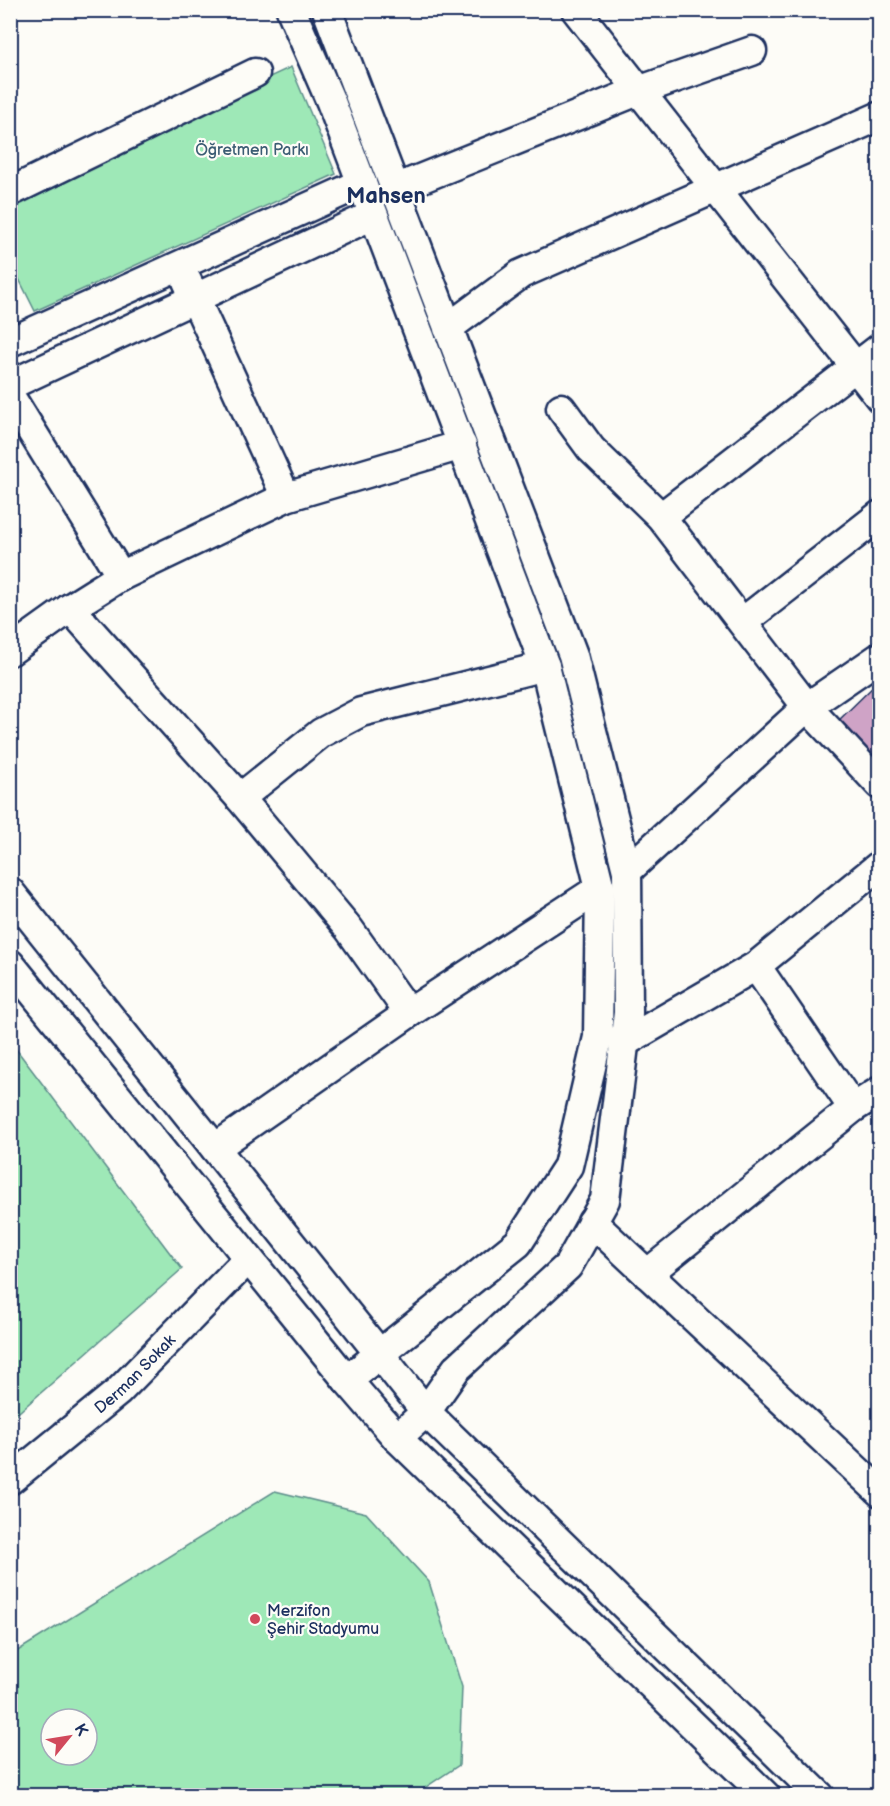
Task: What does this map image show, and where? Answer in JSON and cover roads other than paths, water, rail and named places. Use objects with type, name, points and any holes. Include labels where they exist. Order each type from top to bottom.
[{"type":"street","points":[[291,10],[362,183],[545,666],[600,888],[598,1037],[568,1166],[518,1243],[347,1380]]},
{"type":"street","points":[[327,10],[573,655],[627,871],[628,1013],[605,1200],[568,1266],[456,1369],[426,1412],[397,1438]]},
{"type":"street","points":[[576,10],[879,398]]},
{"type":"street","points":[[394,189],[638,90],[752,51]]},
{"type":"street","points":[[10,192],[255,73]]},
{"type":"street","points":[[448,328],[521,274],[879,116]]},
{"type":"street","points":[[14,333],[180,265],[362,183]]},
{"type":"street","points":[[10,385],[374,215]]},
{"type":"street","points":[[180,265],[286,497]]},
{"type":"street","points":[[661,517],[879,348]]},
{"type":"street","points":[[10,396],[121,576]]},
{"type":"street","points":[[561,408],[591,449],[661,517],[744,621],[807,706],[879,785]]},
{"type":"street","points":[[10,651],[70,608],[121,576],[286,497],[462,445]]},
{"type":"street","points":[[744,621],[879,515]]},
{"type":"street","points":[[70,608],[240,798],[349,928],[409,1013]]},
{"type":"street","points":[[627,871],[807,706],[879,657]]},
{"type":"street","points":[[240,798],[321,733],[361,712],[545,666]]},
{"type":"street","points":[[625,1042],[756,966],[879,865]]},
{"type":"street","points":[[215,1148],[409,1013],[600,888]]},
{"type":"street","points":[[15,907],[215,1148],[426,1412],[820,1796]]},
{"type":"street","points":[[10,964],[248,1259],[397,1438],[766,1796]]},
{"type":"street","points":[[756,966],[853,1108]]},
{"type":"street","points":[[647,1274],[853,1108],[879,1091]]},
{"type":"street","points":[[592,1222],[877,1485]]},
{"type":"street","name":"Derman Sokak","points":[[10,1480],[118,1392],[248,1259]]},
{"type":"place","name":"Merzifon Şehir Stadyumu","points":[[255,1619]]},
{"type":"district","name":"Mahsen","points":[[386,195]]},
{"type":"park label","name":"Öğretmen Parkı","points":[[252,149]]}]
